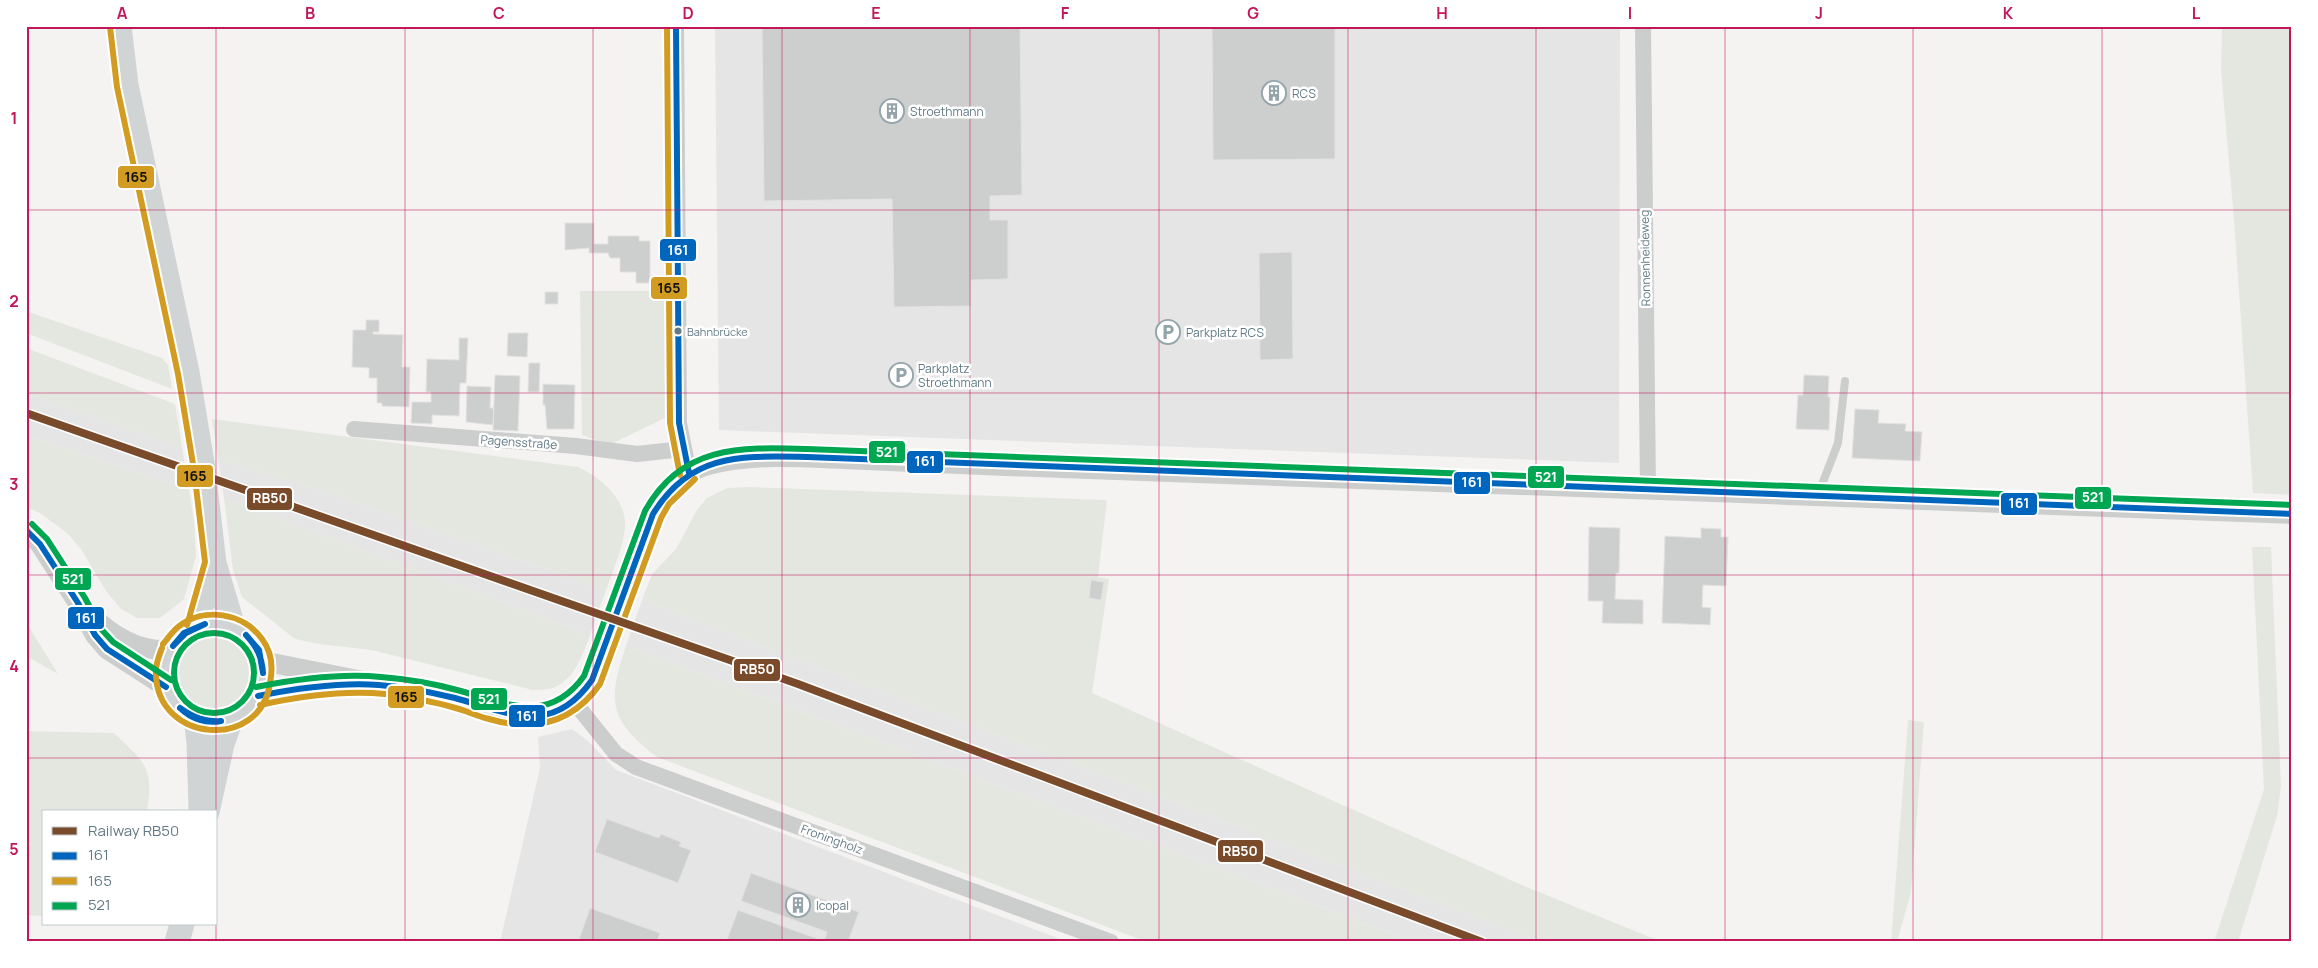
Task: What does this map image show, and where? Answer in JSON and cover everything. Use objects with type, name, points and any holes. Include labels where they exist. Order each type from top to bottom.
[{"type":"main road","points":[[120,26],[126,85],[187,372],[203,469],[214,562],[233,627]]},
{"type":"main road","points":[[195,627],[214,562]]},
{"type":"main road","points":[[214,623],[233,627],[248,636],[258,647],[264,678],[258,696],[242,714],[231,719],[208,722],[196,719],[182,712],[172,700],[166,687],[164,670],[170,650],[180,636],[195,627],[214,623]]},
{"type":"main road","points":[[196,719],[199,741],[201,810]]},
{"type":"main road","points":[[207,810],[222,744],[231,719]]},
{"type":"main road","points":[[177,942],[181,926]]},
{"type":"street","points":[[676,26],[679,423],[689,474]]},
{"type":"street","name":"Ronnenheideweg","points":[[1643,26],[1648,490]]},
{"type":"street","name":"Pagensstraße","points":[[354,430],[576,446],[637,454],[683,448]]},
{"type":"street","points":[[262,661],[454,699],[496,712],[538,716],[559,711],[575,703],[584,695],[598,665],[653,514],[662,499],[689,474],[706,465],[735,460],[766,458],[837,459],[1228,472],[2292,514]]},
{"type":"street","points":[[26,530],[40,544],[78,603],[95,635],[107,650],[166,687]]},
{"type":"street","points":[[78,603],[98,623],[123,640],[148,649],[170,650]]},
{"type":"street","points":[[258,696],[296,688],[377,685]]},
{"type":"street","name":"Froningholz","points":[[575,703],[616,754],[636,767],[1111,942]]},
{"type":"lane","points":[[1818,496],[1838,443],[1845,381]]},
{"type":"shaded area","points":[[715,26],[1620,26],[1619,463],[719,430]]},
{"type":"shaded area","points":[[2222,26],[2292,26],[2292,495],[2253,493],[2234,220],[2221,70]]},
{"type":"shaded area","points":[[580,291],[666,291],[669,416],[609,445],[582,435]]},
{"type":"shaded area","points":[[26,311],[162,358],[168,365],[172,389],[26,333]]},
{"type":"shaded area","points":[[26,348],[175,404],[182,447],[26,394]]},
{"type":"shaded area","points":[[26,394],[182,447],[189,490],[26,435]]},
{"type":"shaded area","points":[[212,419],[578,467],[604,483],[622,508],[625,527],[622,543],[606,590],[335,495],[218,459]]},
{"type":"shaded area","points":[[26,435],[189,490],[194,521],[196,556],[184,599],[160,618],[137,618],[121,609],[106,591],[81,549],[67,533],[40,513],[26,507]]},
{"type":"shaded area","points":[[218,459],[335,495],[606,590],[590,635],[224,498]]},
{"type":"shaded area","points":[[750,487],[1107,500],[1098,577],[1109,579],[1092,693],[1524,886],[1662,942],[1542,942],[642,600],[652,574],[676,549],[697,510],[707,498],[727,488]]},
{"type":"shaded area","points":[[224,498],[590,635],[584,651],[577,666],[567,679],[551,689],[533,690],[371,650],[319,644],[295,639],[242,597],[233,570]]},
{"type":"shaded area","points":[[2252,547],[2271,547],[2281,786],[2277,816],[2238,942],[2214,942],[2264,789]]},
{"type":"shaded area","points":[[642,600],[1542,942],[1414,942],[626,646]]},
{"type":"shaded area","points":[[26,622],[58,674],[26,656]]},
{"type":"shaded area","points":[[216,632],[231,635],[248,649],[252,656],[255,671],[252,686],[238,703],[231,707],[216,710],[201,707],[184,693],[180,686],[177,671],[180,656],[194,639],[201,635]]},
{"type":"shaded area","points":[[626,646],[1414,942],[1147,942],[657,757],[629,732],[621,721],[616,709],[616,681]]},
{"type":"shaded area","points":[[1908,720],[1924,722],[1911,892],[1897,942],[1891,942]]},
{"type":"shaded area","points":[[572,729],[589,742],[616,770],[1068,942],[500,942],[540,768],[538,737]]},
{"type":"shaded area","points":[[26,731],[114,733],[145,766],[149,784],[147,810],[42,810],[42,916],[26,915]]},
{"type":"building","name":"Stroethmann","points":[[762,26],[1020,26],[1022,195],[990,196],[990,220],[1008,220],[1008,279],[971,280],[971,306],[894,307],[892,199],[764,201]]},
{"type":"building","name":"RCS","points":[[1212,26],[1335,26],[1335,159],[1213,160]]},
{"type":"building","points":[[565,223],[594,223],[594,244],[608,244],[608,236],[639,236],[639,241],[650,241],[650,283],[636,283],[636,272],[620,272],[620,258],[610,258],[608,253],[589,253],[589,248],[565,250]]},
{"type":"building","points":[[1292,252],[1293,359],[1260,360],[1259,253]]},
{"type":"building","points":[[545,292],[558,292],[558,304],[545,304]]},
{"type":"building","points":[[366,320],[379,320],[379,332],[373,332],[373,334],[403,335],[402,367],[410,367],[409,407],[382,406],[382,403],[377,403],[377,378],[369,378],[369,368],[352,367],[353,330],[366,330]]},
{"type":"building","points":[[508,333],[528,333],[527,357],[507,356]]},
{"type":"building","points":[[459,338],[468,338],[466,383],[460,383],[459,416],[432,415],[432,424],[411,423],[412,402],[431,402],[431,392],[426,392],[427,359],[459,360]]},
{"type":"building","points":[[529,363],[540,363],[539,392],[528,392]]},
{"type":"building","points":[[495,375],[520,376],[518,431],[493,430]]},
{"type":"building","points":[[1804,375],[1829,376],[1829,430],[1796,429],[1798,395],[1803,395]]},
{"type":"building","points":[[543,384],[575,385],[574,429],[547,429],[545,405],[543,405]]},
{"type":"building","points":[[467,386],[491,387],[490,408],[494,408],[493,425],[466,422]]},
{"type":"building","points":[[1855,409],[1879,410],[1878,423],[1906,424],[1905,431],[1922,432],[1920,461],[1852,458]]},
{"type":"building","points":[[1589,527],[1620,528],[1619,573],[1616,573],[1615,599],[1643,600],[1643,624],[1602,623],[1603,601],[1588,601]]},
{"type":"building","points":[[1701,528],[1721,529],[1721,537],[1728,537],[1726,586],[1703,585],[1702,607],[1711,608],[1710,625],[1662,623],[1665,536],[1701,538]]},
{"type":"building","points":[[1091,580],[1104,582],[1101,600],[1089,598]]},
{"type":"building","points":[[607,819],[659,838],[661,834],[681,842],[679,846],[691,850],[678,883],[595,852]]},
{"type":"building","name":"Icopal","points":[[751,873],[859,912],[848,942],[726,942],[738,910],[824,941],[827,932],[741,901]]},
{"type":"building","points":[[590,908],[660,933],[657,942],[578,942]]},
{"type":"rail line","name":"RB50","points":[[26,413],[798,684],[1482,942]]},
{"type":"transit line","name":"165","points":[[667,26],[670,423],[680,475]]},
{"type":"transit line","name":"161","points":[[676,26],[679,423],[689,473]]},
{"type":"transit line","name":"165","points":[[110,27],[117,87],[178,374],[194,470],[205,562],[187,625]]},
{"type":"transit line","name":"521","points":[[256,687],[318,678],[366,676],[429,683],[525,707],[541,706],[556,701],[570,691],[584,676],[645,511],[660,489],[676,473],[694,462],[714,454],[736,450],[782,448],[2292,505]]},
{"type":"transit line","name":"161","points":[[258,696],[318,686],[364,684],[427,692],[512,714],[545,715],[561,709],[577,698],[592,680],[653,514],[668,494],[684,479],[701,468],[740,458],[807,457],[2292,514]]},
{"type":"transit line","name":"165","points":[[260,705],[322,695],[369,693],[419,699],[457,708],[484,718],[521,725],[537,724],[564,716],[589,698],[600,684],[661,518],[669,504],[695,479]]},
{"type":"transit line","name":"521","points":[[32,524],[47,539],[85,598],[102,630],[113,642],[171,680]]},
{"type":"transit line","name":"161","points":[[26,530],[40,544],[78,603],[95,635],[107,649],[166,687]]},
{"type":"transit line","name":"165","points":[[162,648],[156,671],[161,697],[173,714],[190,725],[210,730],[230,728],[249,720],[263,705],[271,677],[270,655],[262,639],[245,623],[223,615],[199,616],[188,620],[178,627],[163,644]]},
{"type":"transit line","name":"161","points":[[173,646],[184,633],[205,624]]},
{"type":"transit line","name":"161","points":[[173,646],[186,633],[205,624]]},
{"type":"transit line","name":"521","points":[[214,633],[229,636],[242,645],[251,658],[254,673],[251,688],[242,701],[229,710],[214,713],[199,710],[186,701],[177,688],[174,673],[177,658],[186,645],[199,636],[214,633]]},
{"type":"transit line","name":"161","points":[[246,635],[259,650],[263,673]]},
{"type":"transit line","name":"161","points":[[246,635],[258,652],[263,673]]},
{"type":"transit line","name":"161","points":[[180,708],[200,719],[221,721]]},
{"type":"transit line","name":"161","points":[[180,708],[199,720],[221,721]]},
{"type":"place","name":"RCS","points":[[1274,93]]},
{"type":"place","name":"Stroethmann","points":[[892,111]]},
{"type":"place","name":"Bahnbrücke","points":[[678,331]]},
{"type":"place","name":"Parkplatz RCS","points":[[1168,332]]},
{"type":"place","name":"Parkplatz Stroethmann","points":[[901,375]]},
{"type":"place","name":"Icopal","points":[[798,905]]}]
